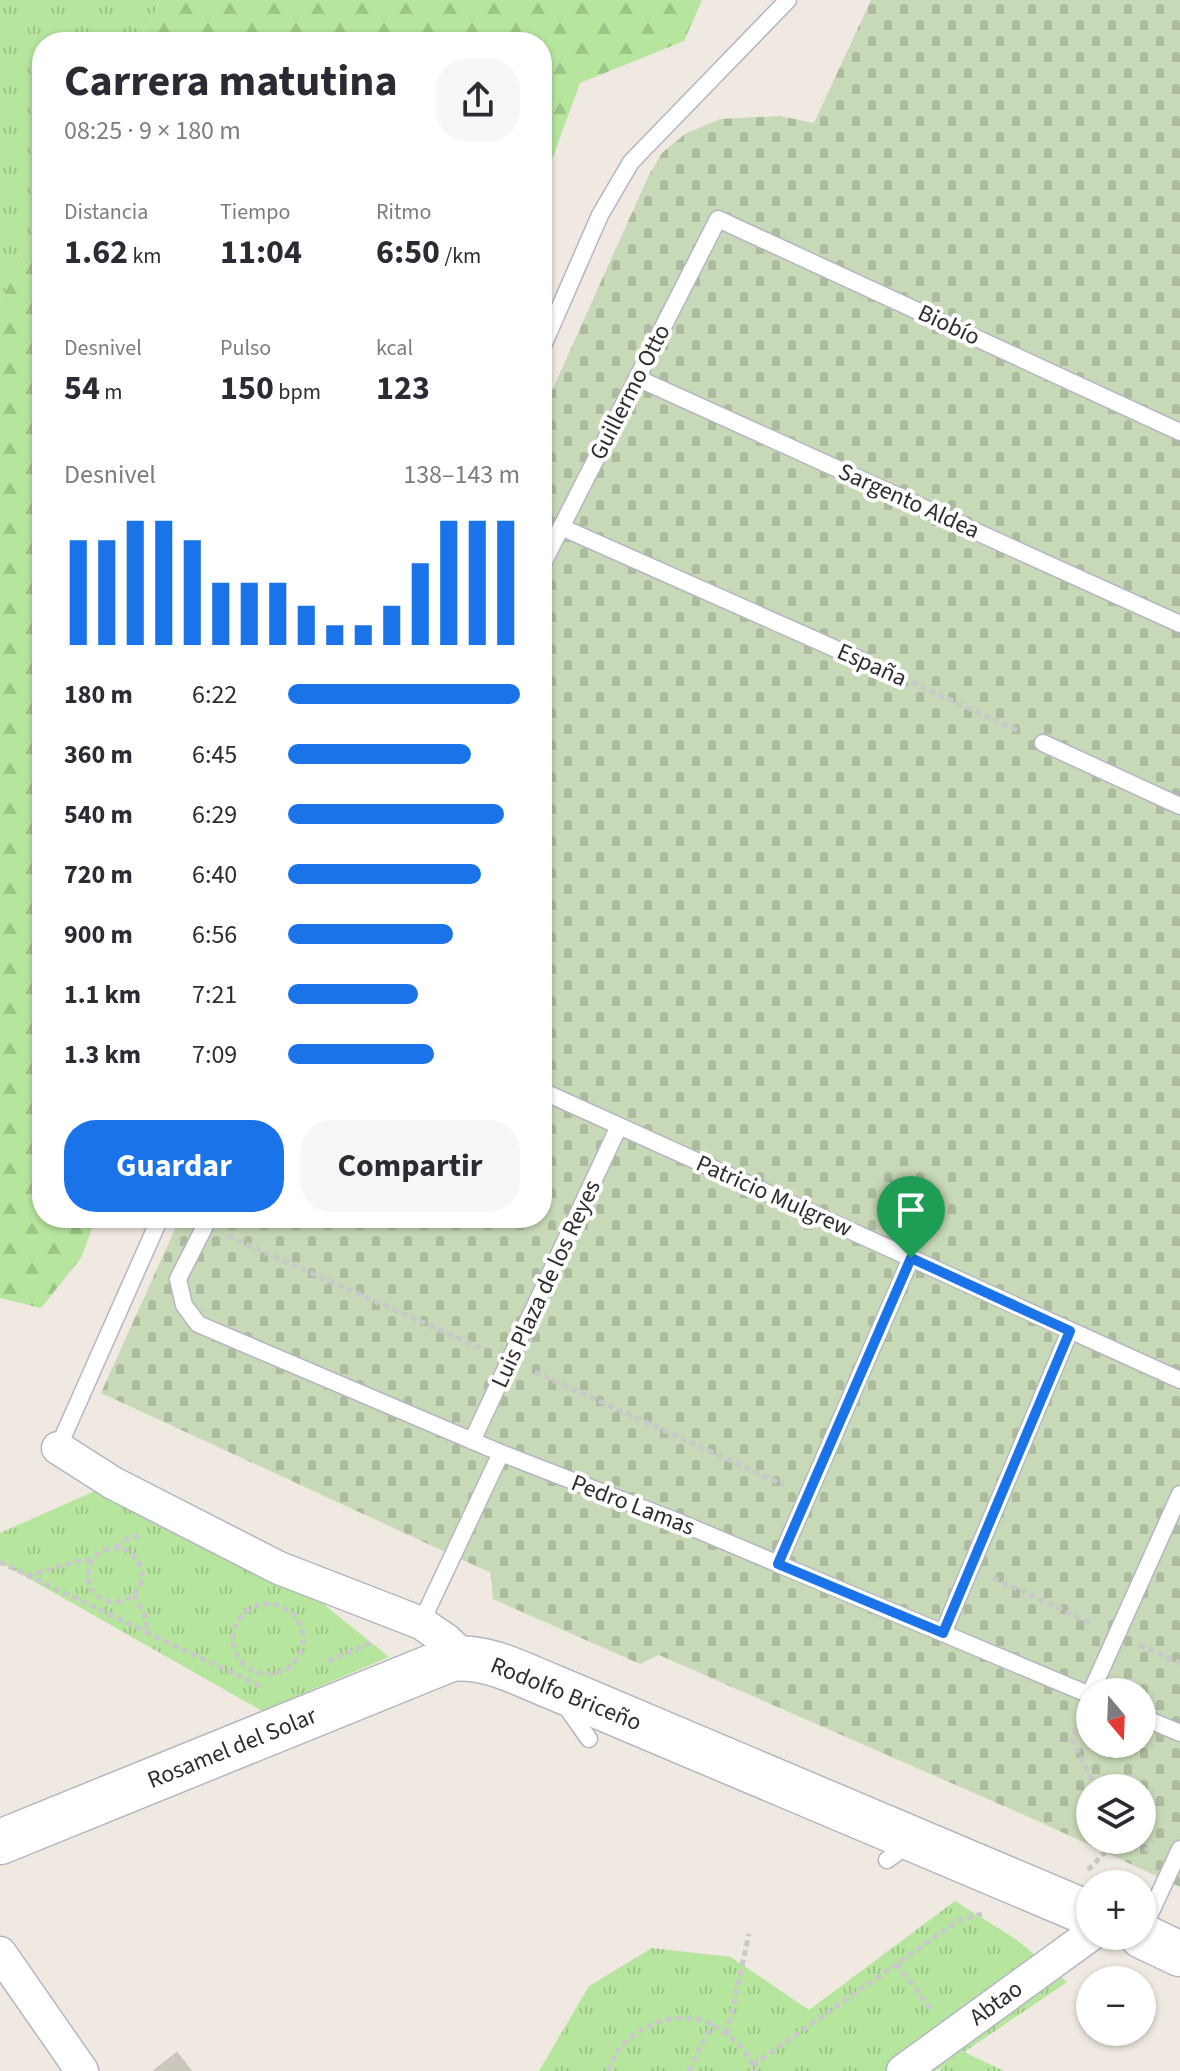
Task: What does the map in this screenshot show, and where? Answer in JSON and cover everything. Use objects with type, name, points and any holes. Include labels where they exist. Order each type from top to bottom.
[{"type":"street","name":"Rodolfo Briceño","points":[[58,1448],[113,1483],[279,1568],[421,1623],[465,1658],[487,1661],[553,1687],[901,1850],[1076,1909]]},
{"type":"street","name":"Rosamel del Solar","points":[[0,1842],[451,1659],[465,1658]]},
{"type":"street","points":[[1156,1941],[1180,1954]]},
{"type":"street","name":"Abtao","points":[[903,2071],[1076,1945]]},
{"type":"street","points":[[0,1953],[82,2071]]},
{"type":"lane","points":[[552,325],[600,215],[631,162],[788,0]]},
{"type":"lane","name":"Guillermo Otto","points":[[552,545],[718,219]]},
{"type":"lane","name":"Biobío","points":[[718,219],[1180,432]]},
{"type":"lane","name":"Sargento Aldea","points":[[637,378],[1180,624]]},
{"type":"lane","name":"España","points":[[561,527],[863,661]]},
{"type":"lane","points":[[1043,743],[1180,806]]},
{"type":"lane","name":"Patricio Mulgrew","points":[[552,1096],[1180,1380]]},
{"type":"lane","name":"Luis Plaza de los Reyes","points":[[472,1441],[619,1126]]},
{"type":"lane","points":[[58,1448],[156,1228]]},
{"type":"lane","name":"Pedro Lamas","points":[[204,1228],[178,1279],[184,1305],[198,1324],[472,1441],[681,1523],[1076,1688]]},
{"type":"lane","points":[[778,1564],[911,1258]]},
{"type":"lane","points":[[943,1633],[1070,1331]]},
{"type":"lane","points":[[421,1623],[501,1453]]},
{"type":"lane","points":[[1097,1678],[1180,1494]]},
{"type":"lane","points":[[553,1687],[589,1739]]},
{"type":"lane","points":[[1156,1723],[1180,1733]]},
{"type":"lane","points":[[1156,1903],[1180,1849]]},
{"type":"path","name":"España","points":[[863,661],[1043,743]]},
{"type":"path","points":[[26,1576],[77,1561],[92,1560],[107,1548],[125,1549],[134,1554],[143,1570],[143,1579],[134,1595],[126,1600],[109,1602],[94,1593],[88,1577],[92,1560]]},
{"type":"path","points":[[0,1562],[262,1689],[276,1683]]},
{"type":"path","points":[[971,1568],[1180,1663]]},
{"type":"path","points":[[134,1595],[146,1618],[146,1632]]},
{"type":"path","points":[[262,1604],[285,1608],[300,1625],[303,1636],[297,1658],[280,1672],[258,1672],[248,1667],[235,1650],[236,1627],[242,1616],[262,1604]]},
{"type":"path","points":[[317,1666],[371,1642]]},
{"type":"path","points":[[609,2071],[625,2043],[645,2027],[670,2018],[697,2019],[712,2024],[740,2044],[754,2068],[959,1920],[984,1914]]},
{"type":"path","points":[[727,2034],[749,1934]]},
{"type":"path","points":[[689,2071],[712,2024]]},
{"type":"green space","points":[[0,0],[162,0],[143,32],[32,32],[32,233],[0,305]]},
{"type":"green space","points":[[162,0],[702,0],[684,41],[580,83],[552,160],[552,32],[143,32]]},
{"type":"green space","points":[[871,0],[1180,0],[1180,1887],[1156,1876],[1156,1870],[1143,1870],[1109,1854],[1156,1854],[1156,1774],[1076,1774],[1076,1839],[659,1655],[640,1664],[493,1599],[491,1573],[101,1393],[175,1228],[552,1228],[552,391],[648,177],[662,153],[685,134],[720,119],[780,116],[814,123]]},
{"type":"green space","points":[[32,233],[32,1228],[92,1228],[81,1258],[41,1308],[0,1298],[0,305]]},
{"type":"green space","points":[[113,1483],[279,1568],[389,1657],[262,1711],[0,1562],[0,1533]]},
{"type":"green space","points":[[955,1901],[1017,1940],[1067,1982],[964,2052],[1004,2071],[940,2071],[942,2067],[935,2071],[539,2071],[589,1986],[652,1948],[731,1957],[809,2010]]},
{"type":"building","points":[[177,2053],[191,2071],[154,2071]]},
{"type":"route","points":[[911,1258],[1070,1331],[943,1633],[778,1564],[911,1258]]}]
